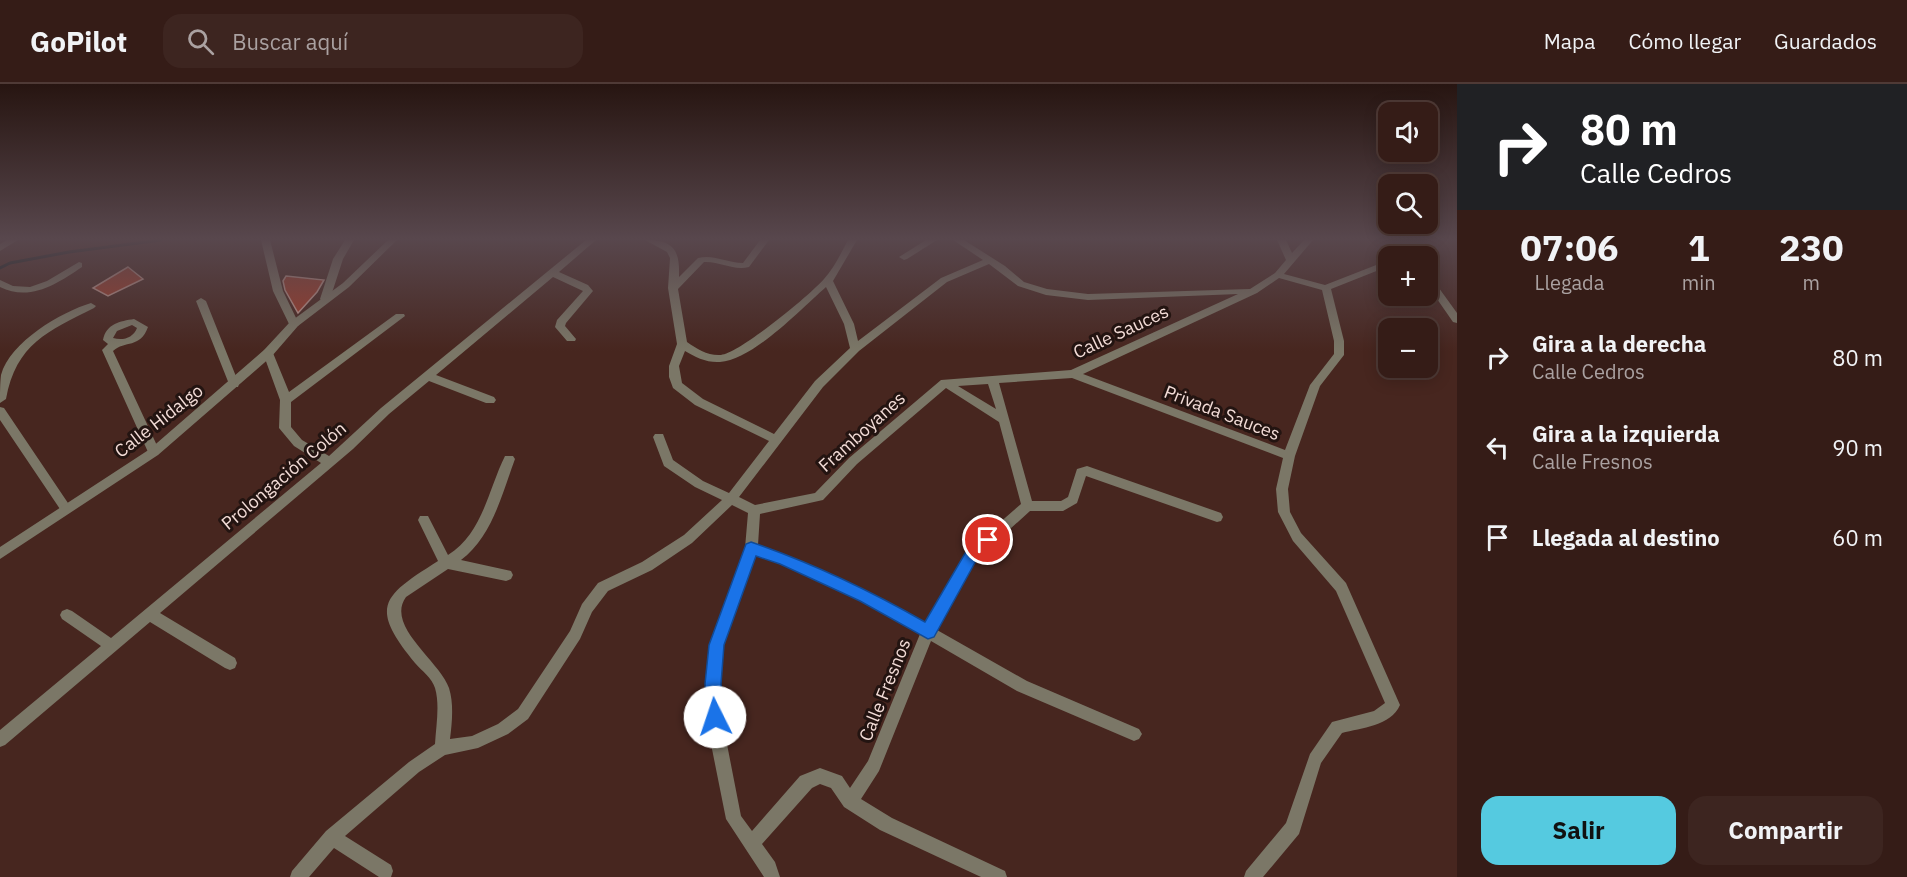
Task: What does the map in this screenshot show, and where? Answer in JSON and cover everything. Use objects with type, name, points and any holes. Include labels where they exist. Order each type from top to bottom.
[{"type":"street","points":[[0,283],[18,292],[29,291],[56,277]]},
{"type":"street","points":[[274,277],[278,291],[294,324]]},
{"type":"street","points":[[325,299],[332,277]]},
{"type":"street","name":"Calle Hidalgo","points":[[0,554],[154,452],[268,353],[294,324],[354,277]]},
{"type":"street","name":"Prolongación Colón","points":[[0,741],[329,462],[385,411],[430,377],[547,277]]},
{"type":"street","points":[[561,277],[585,287],[588,291],[561,322],[560,327],[571,339]]},
{"type":"street","points":[[674,277],[673,288],[682,344],[674,366],[676,385],[699,402],[775,439]]},
{"type":"street","points":[[673,288],[684,277]]},
{"type":"street","points":[[682,344],[697,355],[712,359],[728,358],[773,326],[830,277]]},
{"type":"street","points":[[298,877],[332,837],[414,767],[442,747],[473,743],[503,729],[523,714],[575,635],[587,608],[603,587],[647,566],[688,539],[730,500],[819,384],[855,349],[944,280],[951,277]]},
{"type":"street","points":[[1012,277],[1020,284],[1046,292],[1088,297],[1254,291]]},
{"type":"street","name":"Calle Sauces","points":[[993,381],[1073,374],[1254,291],[1275,277]]},
{"type":"street","points":[[1285,277],[1326,288],[1354,277]]},
{"type":"street","points":[[828,281],[849,324],[855,349]]},
{"type":"street","name":"Privada Sauces","points":[[1073,374],[1289,456],[1310,395],[1340,355],[1340,341],[1326,288]]},
{"type":"street","points":[[1438,293],[1457,320]]},
{"type":"street","points":[[201,301],[234,384]]},
{"type":"street","points":[[0,399],[6,373],[21,349],[50,328],[91,306]]},
{"type":"street","points":[[286,400],[400,316]]},
{"type":"street","points":[[116,343],[107,350],[154,452]]},
{"type":"street","points":[[268,353],[286,400],[285,428],[298,443],[329,462]]},
{"type":"street","points":[[430,377],[490,400]]},
{"type":"street","points":[[945,383],[993,381],[1021,478],[1026,506],[1063,506],[1073,500],[1081,472],[1087,471],[1217,517]]},
{"type":"street","points":[[945,383],[1004,420]]},
{"type":"street","name":"Framboyanes","points":[[754,510],[819,497],[853,461],[945,383]]},
{"type":"street","points":[[0,411],[66,509]]},
{"type":"street","points":[[659,437],[668,463],[699,484],[754,510],[751,548],[717,645],[713,684],[717,734],[734,819],[769,868],[772,877]]},
{"type":"street","points":[[1252,877],[1293,828],[1315,759],[1337,727],[1378,717],[1393,705],[1341,587],[1297,537],[1284,512],[1282,489],[1289,456]]},
{"type":"street","points":[[442,747],[444,716],[441,684],[401,635],[391,614],[394,600],[405,590],[454,559],[483,527],[509,459]]},
{"type":"street","name":"Calle Fresnos","points":[[850,801],[874,766],[928,632],[972,555],[1026,506]]},
{"type":"street","points":[[424,520],[446,563]]},
{"type":"street","points":[[751,548],[785,560],[866,596],[1022,686],[1134,734]]},
{"type":"street","points":[[446,563],[506,575]]},
{"type":"street","points":[[149,614],[230,663]]},
{"type":"street","points":[[67,615],[112,646]]},
{"type":"street","points":[[752,843],[806,782],[820,776],[836,782],[850,801],[886,824],[999,877]]},
{"type":"street","points":[[332,837],[385,871]]},
{"type":"building","points":[[111,277],[141,277],[143,279],[108,296],[93,288]]},
{"type":"building","points":[[285,277],[324,280],[317,292],[298,313],[285,290],[283,281]]},
{"type":"route","points":[[715,717],[713,684],[717,645],[751,548],[785,560],[866,596],[928,632],[972,555],[988,540]]}]
